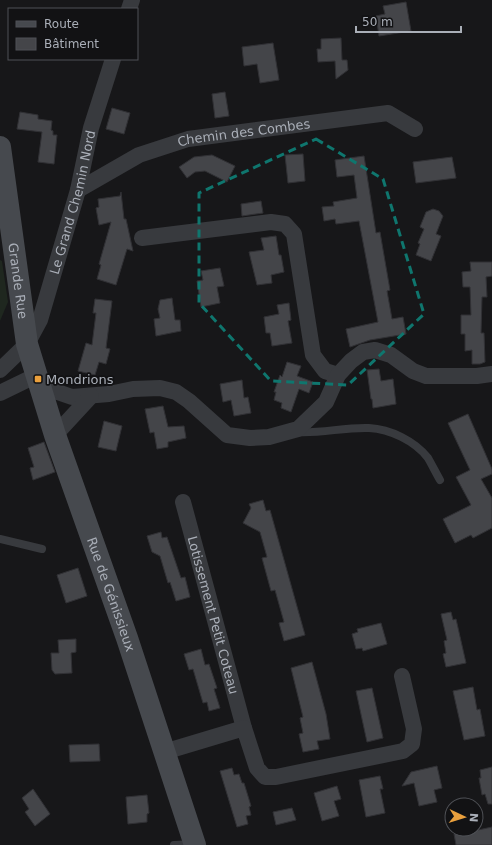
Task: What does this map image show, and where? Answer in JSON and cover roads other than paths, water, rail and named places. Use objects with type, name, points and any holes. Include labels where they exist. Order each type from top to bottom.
[{"type":"street","name":"Le Grand Chemin Nord","points":[[0,370],[27,344],[40,320],[78,190],[91,128],[113,60]]},
{"type":"street","name":"Chemin des Combes","points":[[78,190],[140,155],[188,139],[388,112],[415,129]]},
{"type":"street","name":"Grande Rue","points":[[0,147],[27,344]]},
{"type":"street","points":[[142,238],[271,222],[284,224],[294,234],[314,355],[325,371],[338,375]]},
{"type":"street","name":"Rue de Génissieux","points":[[27,344],[56,435],[127,638],[164,752],[188,845]]},
{"type":"street","points":[[0,393],[39,381],[72,397],[91,396],[133,389],[160,388],[176,392],[189,401],[227,436],[256,438],[270,437],[298,429],[326,402],[338,375],[351,361],[363,352],[375,350],[391,355],[413,371],[426,376],[477,376],[492,374]]},
{"type":"street","points":[[56,435],[91,396]]},
{"type":"street","name":"Lotissement Petit Coteau","points":[[183,502],[244,728],[257,768],[265,777],[276,777],[403,751],[412,744],[414,729],[402,676]]},
{"type":"street","points":[[164,752],[244,728]]},
{"type":"lane","points":[[288,432],[312,434],[368,428],[392,432],[410,442],[427,457],[440,480]]},
{"type":"lane","points":[[0,539],[42,549]]},
{"type":"place","name":"Mondrions","points":[[38,379]]}]
